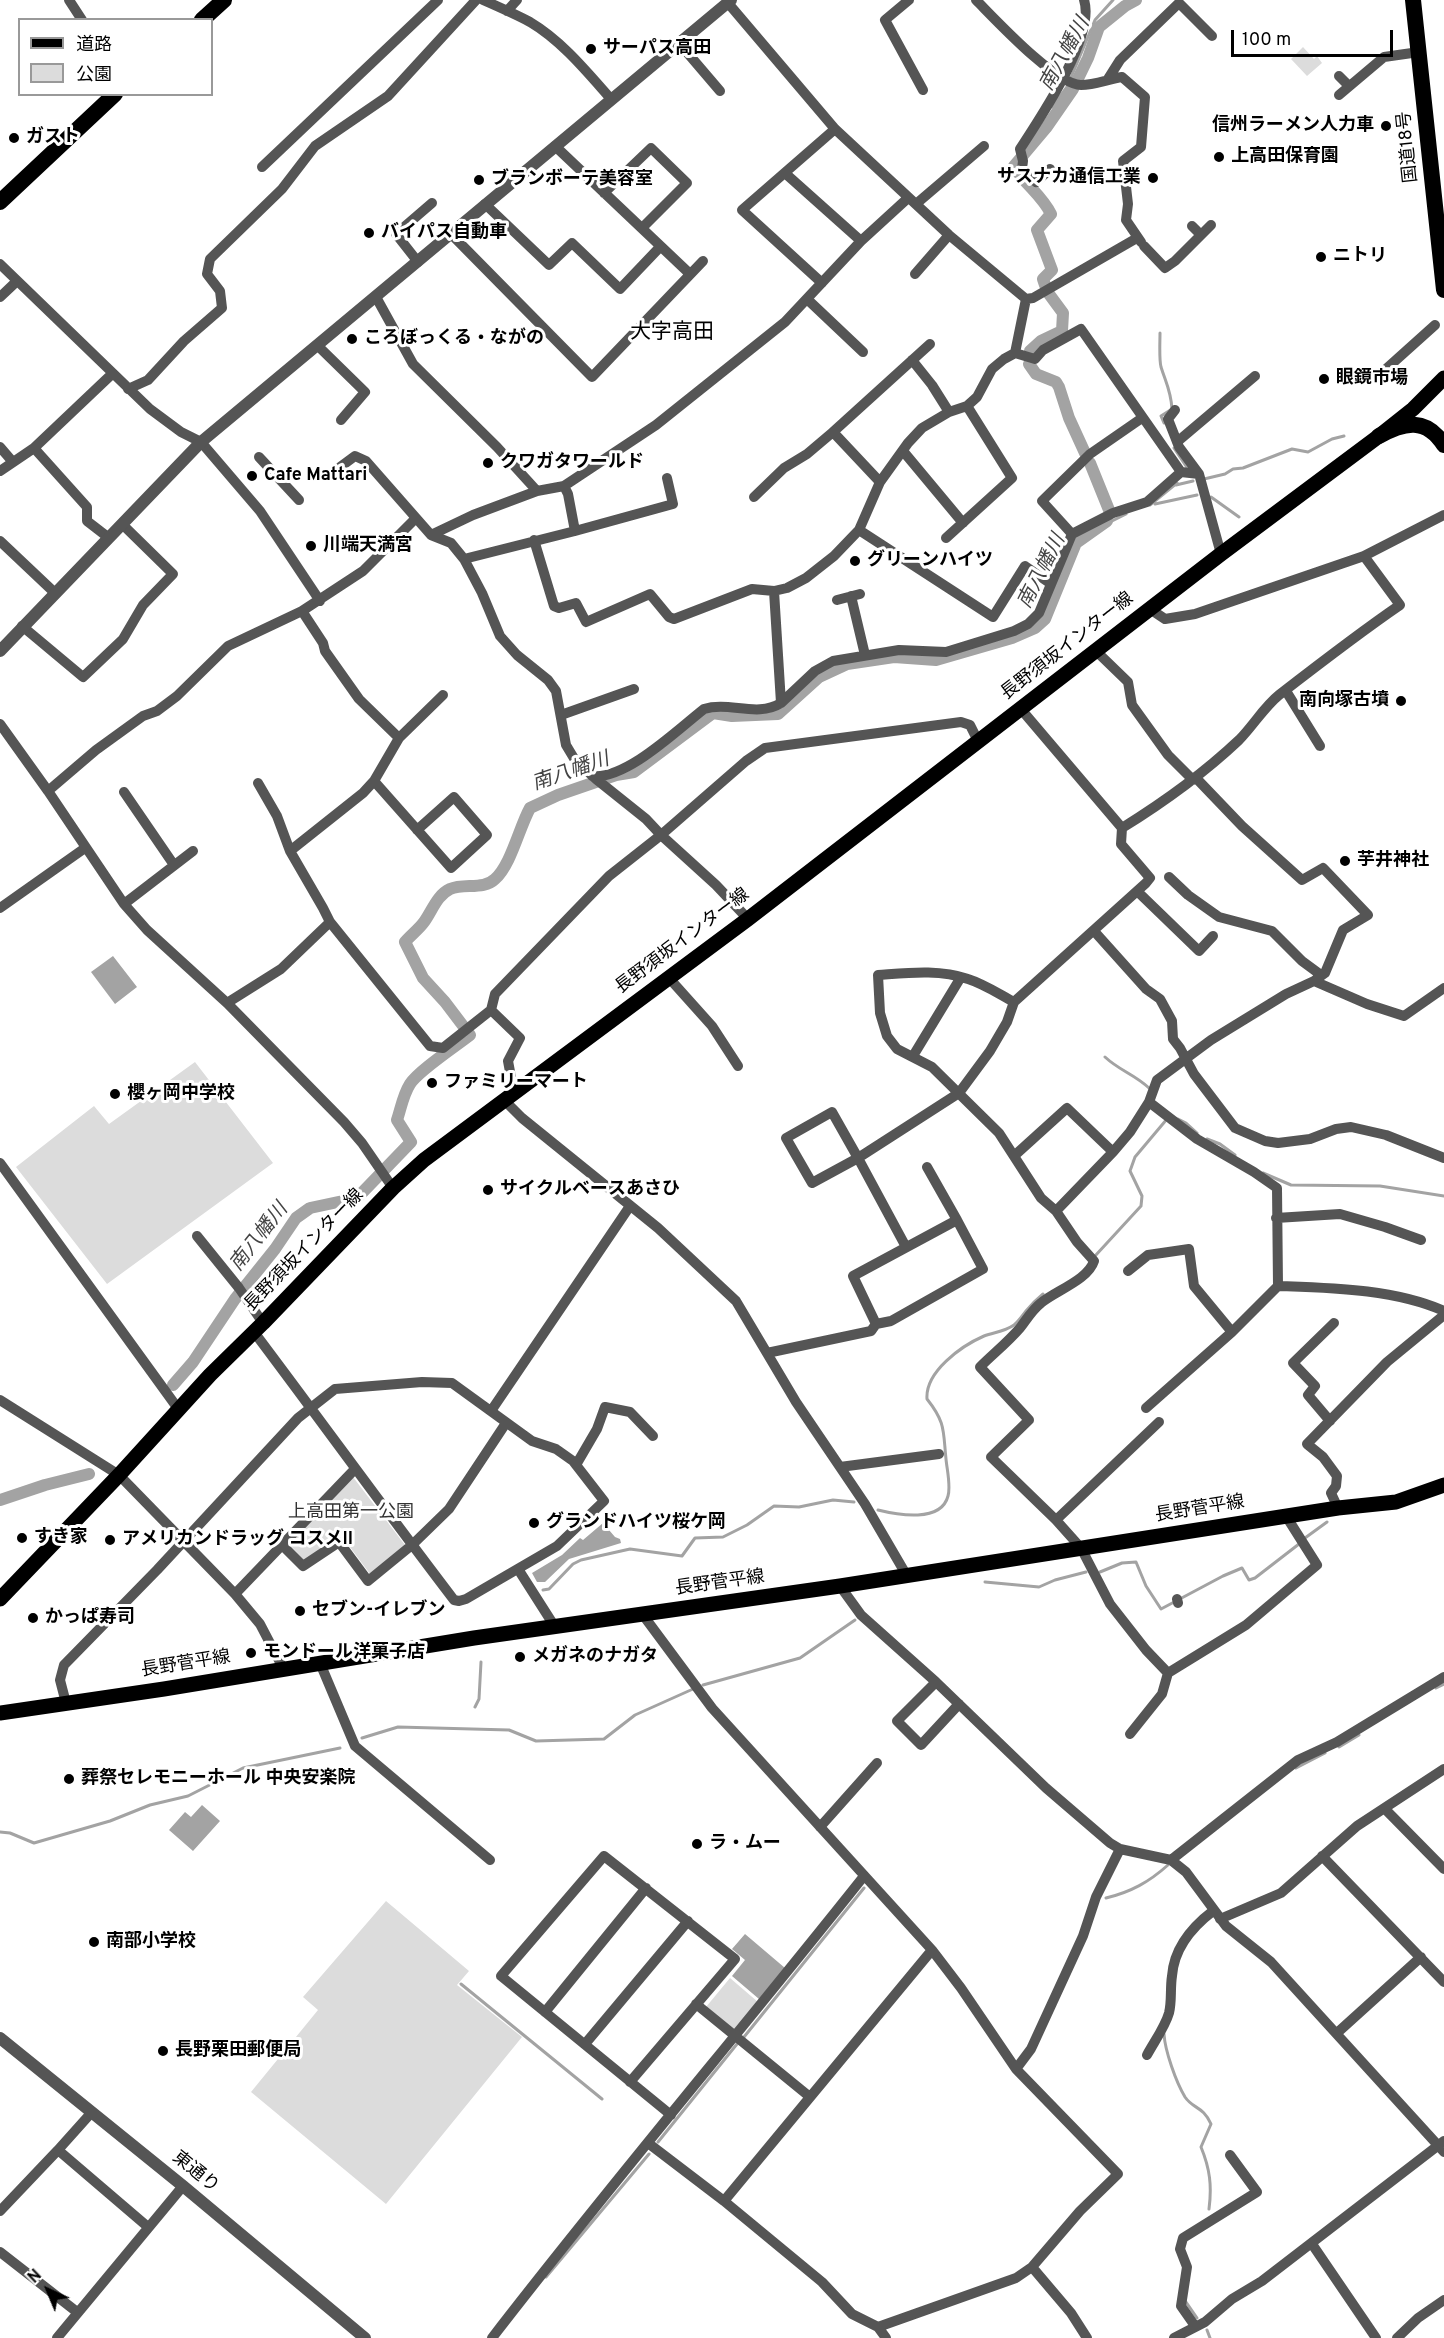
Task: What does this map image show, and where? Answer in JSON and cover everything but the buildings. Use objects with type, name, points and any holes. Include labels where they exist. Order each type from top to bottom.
[{"type":"highway","points":[[204,18],[224,0]]},
{"type":"highway","name":"国道18号","points":[[1413,0],[1444,290]]},
{"type":"highway","points":[[0,202],[110,96]]},
{"type":"highway","points":[[1379,436],[1394,428],[1414,424],[1432,432],[1444,446]]},
{"type":"main road","name":"長野須坂インター線","points":[[1,1594],[119,1475],[210,1375],[259,1328],[393,1188],[424,1160],[748,919],[1221,554],[1379,436],[1413,409],[1444,378]]},
{"type":"main road","name":"長野菅平線","points":[[0,1713],[283,1668],[907,1576],[1338,1508],[1396,1502],[1444,1485]]},
{"type":"street","points":[[69,0],[81,18]]},
{"type":"street","points":[[262,167],[438,0]]},
{"type":"street","points":[[128,389],[148,380],[184,341],[222,308],[220,291],[207,274],[210,259],[282,189],[315,146],[388,96],[476,0]]},
{"type":"street","points":[[483,0],[530,22],[552,38],[582,65],[611,99]]},
{"type":"street","points":[[507,11],[517,0]]},
{"type":"street","points":[[909,0],[885,20],[923,90]]},
{"type":"street","points":[[976,0],[1032,54],[1065,80],[1078,85],[1122,77],[1144,98],[1141,147],[1123,161],[1128,204],[1126,220],[1141,242],[1165,268],[1175,261],[1210,225]]},
{"type":"street","points":[[1050,169],[1036,182],[1022,169],[1020,149],[1065,80],[1086,20],[1084,0]]},
{"type":"street","points":[[0,651],[201,442],[679,43],[725,2],[835,129],[950,235],[1026,298],[1033,298],[1141,242]]},
{"type":"street","points":[[1108,79],[1120,60],[1179,3],[1212,36]]},
{"type":"street","points":[[679,43],[720,91]]},
{"type":"street","points":[[1339,94],[1384,57],[1419,52]]},
{"type":"street","points":[[1339,76],[1349,86]]},
{"type":"street","points":[[822,283],[742,210],[835,129]]},
{"type":"street","points":[[555,146],[690,274]]},
{"type":"street","points":[[431,535],[486,509],[537,491],[564,486],[650,429],[785,322],[861,242],[984,146]]},
{"type":"street","points":[[604,193],[651,148],[687,183],[642,228]]},
{"type":"street","points":[[786,174],[861,242]]},
{"type":"street","points":[[418,262],[396,234],[432,203]]},
{"type":"street","points":[[485,204],[549,265],[572,243],[620,290],[660,247]]},
{"type":"street","points":[[1192,226],[1201,235]]},
{"type":"street","points":[[451,234],[592,377],[703,261]]},
{"type":"street","points":[[915,273],[950,235]]},
{"type":"street","points":[[0,264],[150,409],[181,432],[201,442],[260,511],[320,601]]},
{"type":"street","points":[[0,297],[17,281]]},
{"type":"street","points":[[376,297],[413,364],[497,447],[537,491]]},
{"type":"street","points":[[1015,353],[1026,298]]},
{"type":"street","points":[[807,299],[863,352]]},
{"type":"street","points":[[1376,378],[1435,325]]},
{"type":"street","points":[[534,540],[554,606],[558,608],[576,603],[586,622],[650,594],[669,617],[675,619],[752,589],[774,591],[787,588],[806,578],[834,556],[859,530],[880,482],[922,428],[949,412],[967,406],[977,397],[992,369],[1004,359],[1015,353],[1035,359],[1043,350],[1081,328],[1182,472]]},
{"type":"street","points":[[754,497],[784,468],[807,454],[833,432],[930,344]]},
{"type":"street","points":[[318,346],[365,392],[341,420]]},
{"type":"street","points":[[912,360],[932,385],[949,412]]},
{"type":"street","points":[[0,471],[34,448],[112,374]]},
{"type":"street","points":[[1177,442],[1255,376]]},
{"type":"street","points":[[946,538],[1012,478],[967,406]]},
{"type":"street","points":[[1175,410],[1168,419],[1177,442],[1199,474],[1221,554]]},
{"type":"street","points":[[1072,534],[1042,501],[1090,454],[1142,418]]},
{"type":"street","points":[[833,432],[880,482]]},
{"type":"street","points":[[0,447],[12,461]]},
{"type":"street","points":[[34,448],[87,507],[87,521],[109,538]]},
{"type":"street","points":[[903,451],[963,523]]},
{"type":"street","points":[[332,473],[355,456],[366,461],[431,535],[452,543],[483,593],[499,635],[517,655],[548,680],[556,691],[566,745],[575,760],[646,819],[716,885],[748,919]]},
{"type":"street","points":[[259,457],[299,500]]},
{"type":"street","points":[[597,780],[629,768],[704,709],[716,705],[763,710],[774,707],[815,671],[833,661],[899,650],[946,652],[1014,631],[1028,624],[1040,613],[1072,534],[1113,513],[1147,501],[1182,472],[1199,474]]},
{"type":"street","points":[[464,559],[673,504],[667,478]]},
{"type":"street","points":[[564,486],[568,494],[576,531]]},
{"type":"street","points":[[1150,609],[1165,619],[1195,614],[1364,556],[1444,514]]},
{"type":"street","points":[[48,791],[96,750],[143,716],[157,711],[177,696],[228,646],[303,611],[363,571],[415,519]]},
{"type":"street","points":[[22,627],[83,677],[123,639],[143,605],[173,574],[122,524]]},
{"type":"street","points":[[859,530],[993,617],[1025,566],[1051,584]]},
{"type":"street","points":[[0,542],[55,593]]},
{"type":"street","points":[[1122,828],[1161,804],[1194,779],[1240,738],[1278,696],[1400,605],[1364,556]]},
{"type":"street","points":[[774,591],[781,703]]},
{"type":"street","points":[[837,600],[856,595],[865,655]]},
{"type":"street","points":[[303,611],[323,643],[325,651],[359,699],[399,738]]},
{"type":"street","points":[[1056,1211],[1113,1152],[1149,1102],[1157,1080],[1231,1027],[1318,978],[1325,972],[1343,930],[1368,915],[1323,868],[1302,880],[1168,755],[1132,705],[1128,682],[1096,651]]},
{"type":"street","points":[[561,715],[634,689]]},
{"type":"street","points":[[1286,691],[1320,746]]},
{"type":"street","points":[[290,851],[375,781],[399,738],[443,695]]},
{"type":"street","points":[[906,1247],[858,1158],[832,1112],[786,1138],[812,1183],[858,1158],[958,1093],[990,1051],[1007,1022],[1014,1002],[1138,892],[1150,878],[1121,844],[1122,828],[1020,708]]},
{"type":"street","points":[[258,783],[277,816],[290,851],[330,922],[430,1046],[443,1048],[491,1010],[495,994],[609,876],[661,835],[746,761],[765,748],[961,722],[969,725],[978,741]]},
{"type":"street","points":[[0,724],[124,904],[147,930],[227,1003],[344,1122],[393,1188]]},
{"type":"street","points":[[375,781],[417,830],[452,868],[487,835],[453,798],[417,830]]},
{"type":"street","points":[[124,792],[174,865]]},
{"type":"street","points":[[0,908],[85,848]]},
{"type":"street","points":[[124,904],[193,851]]},
{"type":"street","points":[[1169,877],[1188,896],[1219,917],[1272,931],[1318,978],[1367,1004],[1404,1016],[1444,988]]},
{"type":"street","points":[[1138,892],[1199,951],[1213,936]]},
{"type":"street","points":[[227,1003],[281,969],[330,922]]},
{"type":"street","points":[[1094,931],[1146,989],[1160,999],[1172,1022],[1173,1039],[1235,1128],[1265,1141],[1278,1143],[1302,1140],[1336,1129],[1351,1127],[1386,1135],[1444,1158]]},
{"type":"street","points":[[1014,1002],[962,977],[940,973],[878,975],[880,1013],[887,1036],[897,1049],[932,1067],[999,1132],[1041,1198],[1056,1211],[1077,1242],[1094,1261],[1093,1266],[1072,1284],[1042,1302],[1031,1312],[1019,1329],[980,1367],[1029,1420],[991,1457],[1056,1520],[1081,1548],[1110,1604],[1146,1650],[1168,1673]]},
{"type":"street","points":[[913,1056],[962,977]]},
{"type":"street","points":[[669,978],[712,1026],[738,1066]]},
{"type":"street","points":[[491,1010],[520,1038],[508,1061],[509,1096],[522,1118],[667,1236],[736,1301],[796,1402],[865,1504],[907,1576]]},
{"type":"street","points":[[1146,1407],[1232,1332],[1278,1286],[1277,1188],[1197,1139],[1149,1102]]},
{"type":"street","points":[[1014,1156],[1067,1108],[1113,1152]]},
{"type":"street","points":[[0,1164],[179,1410]]},
{"type":"street","points":[[767,1353],[871,1331],[876,1324],[891,1322],[983,1269],[927,1167]]},
{"type":"street","points":[[491,1411],[630,1206]]},
{"type":"street","points":[[1276,1218],[1340,1214],[1421,1240]]},
{"type":"street","points":[[876,1324],[853,1276],[957,1220]]},
{"type":"street","points":[[66,1703],[60,1680],[64,1665],[157,1570],[298,1418],[311,1408],[335,1389],[422,1382],[452,1383],[532,1441],[556,1449],[576,1465],[604,1501],[557,1546],[459,1601],[454,1600],[311,1408],[259,1328],[241,1291],[197,1236]]},
{"type":"street","points":[[1128,1271],[1148,1255],[1189,1248],[1194,1286],[1232,1332]]},
{"type":"street","points":[[1278,1286],[1401,1298],[1422,1302],[1444,1313],[1387,1362],[1307,1444],[1323,1457],[1337,1476],[1336,1485],[1331,1493],[1338,1508]]},
{"type":"street","points":[[1330,1421],[1308,1395],[1315,1386],[1293,1363],[1334,1323]]},
{"type":"street","points":[[0,1401],[119,1475],[235,1594],[260,1624],[283,1668]]},
{"type":"street","points":[[576,1465],[597,1429],[604,1407],[630,1412],[653,1436]]},
{"type":"street","points":[[1056,1520],[1159,1422]]},
{"type":"street","points":[[282,1545],[303,1566],[339,1542],[368,1581],[412,1545],[449,1509],[506,1423]]},
{"type":"street","points":[[840,1467],[939,1454]]},
{"type":"street","points":[[235,1594],[355,1469]]},
{"type":"street","points":[[1130,1734],[1162,1694],[1168,1673],[1246,1624],[1317,1565],[1286,1516]]},
{"type":"street","points":[[518,1569],[555,1627]]},
{"type":"street","points":[[840,1586],[861,1615],[936,1682],[1046,1788],[1110,1843],[1120,1849],[1171,1860],[1186,1872],[1217,1915],[1271,1962],[1442,2146],[1262,2281],[1232,2299],[1205,2322],[1174,2338]]},
{"type":"street","points":[[643,1615],[712,1708],[932,1950],[1016,2069],[1118,2174],[1080,2211],[1032,2266],[1016,2278],[878,2327]]},
{"type":"street","points":[[320,1663],[355,1746],[490,1860]]},
{"type":"street","points":[[1171,1860],[1298,1760],[1337,1742],[1444,1677]]},
{"type":"street","points":[[936,1682],[897,1721],[921,1744],[959,1704]]},
{"type":"street","points":[[820,1827],[877,1763]]},
{"type":"street","points":[[1147,2055],[1168,2016],[1175,1959],[1188,1933],[1217,1915],[1281,1893],[1358,1826],[1444,1769]]},
{"type":"street","points":[[1385,1809],[1444,1869]]},
{"type":"street","points":[[1016,2069],[1031,2049],[1083,1936],[1096,1897],[1120,1849]]},
{"type":"street","points":[[630,2082],[735,1959],[604,1856],[501,1976],[585,2044],[630,2082],[671,2115]]},
{"type":"street","points":[[1322,1856],[1444,1982]]},
{"type":"street","points":[[492,2338],[588,2214],[736,2037],[864,1876]]},
{"type":"street","points":[[545,2012],[646,1888]]},
{"type":"street","points":[[585,2044],[688,1922]]},
{"type":"street","points":[[724,2201],[932,1950]]},
{"type":"street","points":[[1337,2033],[1421,1957]]},
{"type":"street","points":[[696,2004],[810,2097]]},
{"type":"street","name":"東通り","points":[[0,2038],[183,2186],[365,2338]]},
{"type":"street","points":[[0,2211],[92,2112]]},
{"type":"street","points":[[648,2143],[724,2201],[822,2282],[852,2314],[878,2327],[886,2338]]},
{"type":"street","points":[[58,2150],[148,2227]]},
{"type":"street","points":[[1195,2326],[1181,2306],[1187,2267],[1180,2249],[1183,2238],[1257,2192],[1230,2155]]},
{"type":"street","points":[[57,2338],[183,2186]]},
{"type":"street","points":[[1312,2244],[1376,2338]]},
{"type":"street","points":[[0,2252],[77,2312]]},
{"type":"street","points":[[1032,2266],[1071,2313],[1087,2338]]},
{"type":"street","points":[[1397,2338],[1418,2318],[1444,2300]]},
{"type":"green space","points":[[1303,47],[1314,59],[1317,56],[1322,63],[1307,76],[1291,59]]},
{"type":"green space","points":[[195,1062],[273,1163],[107,1284],[16,1167],[94,1106],[109,1124]]},
{"type":"green space","name":"上高田第一公園","points":[[353,1477],[405,1545],[370,1574],[341,1535],[304,1560],[288,1543]]},
{"type":"green space","points":[[386,1901],[469,1971],[457,1985],[522,2037],[386,2204],[251,2092],[318,2010],[303,1997]]},
{"type":"green space","points":[[730,1978],[758,2002],[734,2030],[706,2007]]},
{"type":"shaded area","points":[[113,956],[137,987],[115,1004],[91,972]]},
{"type":"shaded area","points":[[603,1523],[615,1537],[620,1539],[621,1543],[569,1559],[545,1582],[537,1582],[532,1573],[562,1555],[580,1538],[583,1540]]},
{"type":"shaded area","points":[[202,1805],[220,1821],[193,1851],[169,1830],[185,1812],[191,1817]]},
{"type":"shaded area","points":[[745,1934],[785,1968],[759,1999],[732,1976],[745,1960],[732,1949]]},
{"type":"waterway","points":[[1052,107],[1067,87],[1095,20],[1113,0]]},
{"type":"waterway","name":"南八幡川","points":[[1045,285],[1043,279],[1052,270],[1037,230],[1051,214],[1014,166],[1046,128],[1073,89],[1088,58],[1099,27],[1136,0]]},
{"type":"waterway","name":"南八幡川","points":[[1030,351],[1041,341],[1062,331],[1063,313],[1049,294]]},
{"type":"waterway","points":[[1160,333],[1160,364],[1172,409],[1161,416],[1164,423]]},
{"type":"waterway","name":"南八幡川","points":[[1029,364],[1036,374],[1056,382],[1085,453]]},
{"type":"waterway","points":[[1204,479],[1243,468],[1292,449],[1308,452],[1332,439],[1344,436]]},
{"type":"waterway","points":[[1174,448],[1188,469]]},
{"type":"waterway","name":"南八幡川","points":[[1090,463],[1109,510]]},
{"type":"waterway","points":[[1176,485],[1193,481]]},
{"type":"waterway","points":[[1150,505],[1177,483]]},
{"type":"waterway","points":[[1155,504],[1197,495]]},
{"type":"waterway","points":[[1211,497],[1239,517]]},
{"type":"waterway","points":[[1104,525],[1126,514]]},
{"type":"waterway","name":"南八幡川","points":[[173,1385],[193,1362],[235,1299],[275,1249],[296,1218],[310,1208],[357,1198],[411,1142],[397,1120],[408,1088],[421,1072],[470,1035],[423,978],[405,942],[422,925],[445,892],[456,887],[485,884],[501,873],[530,808],[558,795],[616,775],[634,772],[713,713],[732,716],[778,714],[819,677],[847,664],[894,657],[936,660],[1012,638],[1035,628],[1045,619],[1076,543],[1107,521]]},
{"type":"waterway","points":[[1105,1057],[1149,1088]]},
{"type":"waterway","points":[[1095,1256],[1141,1206],[1142,1196],[1130,1171],[1135,1157],[1167,1119]]},
{"type":"waterway","points":[[1178,1119],[1197,1133]]},
{"type":"waterway","points":[[1207,1139],[1220,1144],[1235,1155]]},
{"type":"waterway","points":[[1263,1173],[1291,1185],[1380,1186],[1444,1196]]},
{"type":"waterway","points":[[878,1510],[918,1515],[928,1514],[944,1505],[949,1492],[941,1421],[927,1399],[932,1379],[946,1361],[965,1346],[1014,1325],[1043,1294]]},
{"type":"waterway","name":"南八幡川","points":[[0,1500],[89,1474]]},
{"type":"waterway","points":[[543,1590],[549,1589],[573,1564],[581,1560],[630,1549],[682,1556],[695,1538],[723,1537],[747,1525],[774,1506],[799,1507],[833,1500],[854,1502]]},
{"type":"waterway","points":[[1305,1538],[1327,1522]]},
{"type":"waterway","points":[[1100,1572],[1122,1563],[1136,1562],[1146,1586],[1161,1609],[1242,1568],[1249,1580],[1255,1578],[1299,1544]]},
{"type":"waterway","points":[[985,1582],[1039,1587],[1055,1580],[1086,1572]]},
{"type":"waterway","points":[[703,1685],[800,1658],[855,1620]]},
{"type":"waterway","points":[[475,1707],[479,1699],[481,1662]]},
{"type":"waterway","points":[[1436,1688],[1444,1684]]},
{"type":"waterway","points":[[362,1738],[398,1727],[509,1730],[536,1741],[604,1739],[635,1715],[693,1689]]},
{"type":"waterway","points":[[1339,1747],[1359,1735]]},
{"type":"waterway","points":[[0,1832],[10,1833],[34,1843],[110,1821],[150,1805],[188,1796],[243,1768],[340,1748]]},
{"type":"waterway","points":[[1296,1768],[1325,1753]]},
{"type":"waterway","points":[[1106,1898],[1139,1886],[1168,1865]]},
{"type":"waterway","points":[[744,2037],[864,1888]]},
{"type":"waterway","points":[[461,1984],[602,2099]]},
{"type":"waterway","points":[[1164,2034],[1169,2057],[1185,2097],[1205,2114],[1211,2124],[1201,2147],[1210,2178],[1209,2209]]},
{"type":"waterway","points":[[658,2142],[737,2044]]},
{"type":"waterway","points":[[546,2277],[649,2154]]},
{"type":"waterway","points":[[1186,2302],[1197,2318]]},
{"type":"waterway","points":[[1207,2330],[1210,2338]]},
{"type":"place","name":"サーパス高田","points":[[591,49]]},
{"type":"place","name":"信州ラーメン人力車","points":[[1386,126]]},
{"type":"place","name":"ガスト","points":[[14,138]]},
{"type":"place","name":"上高田保育園","points":[[1219,157]]},
{"type":"place","name":"サスナカ通信工業","points":[[1153,178]]},
{"type":"place","name":"ブランボーテ美容室","points":[[479,180]]},
{"type":"place","name":"バイパス自動車","points":[[369,233]]},
{"type":"place","name":"ニトリ","points":[[1321,257]]},
{"type":"place","name":"ころぼっくる・ながの","points":[[352,339]]},
{"type":"place","name":"眼鏡市場","points":[[1324,379]]},
{"type":"place","name":"クワガタワールド","points":[[488,463]]},
{"type":"place","name":"Cafe Mattari","points":[[252,476]]},
{"type":"place","name":"川端天満宮","points":[[311,546]]},
{"type":"place","name":"グリーンハイツ","points":[[855,561]]},
{"type":"place","name":"南向塚古墳","points":[[1401,701]]},
{"type":"place","name":"芋井神社","points":[[1345,861]]},
{"type":"place","name":"ファミリーマート","points":[[432,1083]]},
{"type":"place","name":"櫻ヶ岡中学校","points":[[115,1094]]},
{"type":"place","name":"サイクルベースあさひ","points":[[488,1190]]},
{"type":"place","name":"グランドハイツ桜ケ岡","points":[[534,1523]]},
{"type":"place","name":"すき家","points":[[22,1538]]},
{"type":"place","name":"アメリカンドラッグ コスメII","points":[[110,1540]]},
{"type":"place","name":"セブン-イレブン","points":[[300,1611]]},
{"type":"place","name":"かっぱ寿司","points":[[33,1618]]},
{"type":"place","name":"モンドール洋菓子店","points":[[251,1653]]},
{"type":"place","name":"メガネのナガタ","points":[[520,1657]]},
{"type":"place","name":"葬祭セレモニーホール 中央安楽院","points":[[69,1779]]},
{"type":"place","name":"ラ・ムー","points":[[697,1844]]},
{"type":"place","name":"南部小学校","points":[[94,1942]]},
{"type":"place","name":"長野栗田郵便局","points":[[163,2051]]},
{"type":"district","name":"大字高田","points":[[672,334]]}]
